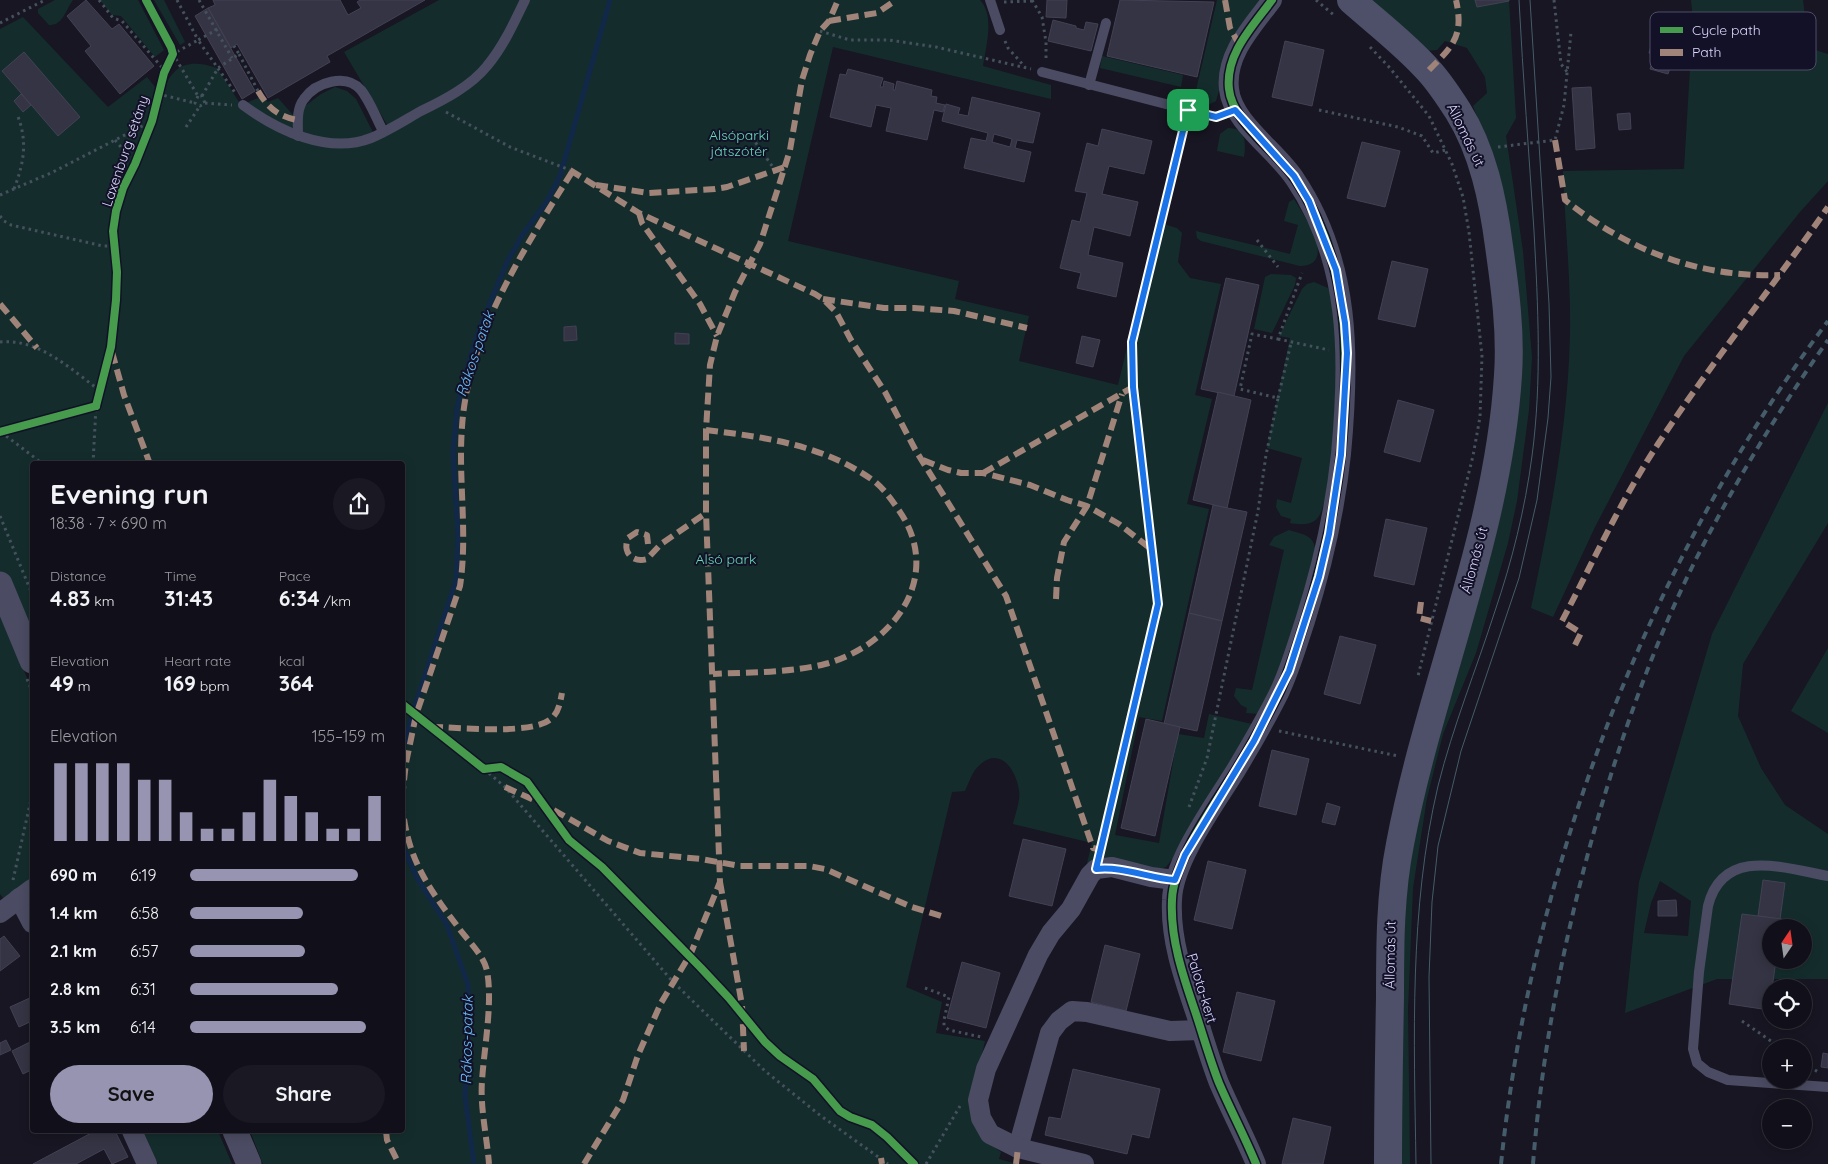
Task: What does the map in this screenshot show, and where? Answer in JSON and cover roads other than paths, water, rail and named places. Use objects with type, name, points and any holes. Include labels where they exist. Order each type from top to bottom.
[{"type":"main road","name":"Állomás út","points":[[1344,9],[1429,70],[1460,114],[1477,152],[1490,196],[1506,292],[1508,374],[1497,462],[1486,514],[1400,840],[1396,867],[1390,932],[1388,1164]]},
{"type":"street","name":"Palota-kert","points":[[1253,1161],[1219,1082],[1181,970],[1175,936],[1172,900],[1175,880],[1185,855],[1261,728],[1289,671],[1319,577],[1329,534],[1341,455],[1347,353],[1345,323],[1336,270],[1309,201],[1294,176],[1235,110],[1228,86],[1231,62],[1244,39],[1272,0]]},
{"type":"street","points":[[0,584],[30,656]]},
{"type":"street","points":[[1084,1164],[1018,1148],[990,1134],[981,1118],[978,1100],[986,1069],[1038,955],[1051,933],[1071,909],[1084,883],[1096,869],[1112,867],[1151,877],[1175,880]]},
{"type":"street","points":[[15,902],[30,921]]},
{"type":"street","name":"Palota-kert","points":[[1018,1148],[1050,1033],[1059,1021],[1072,1011],[1087,1012],[1170,1031],[1201,1030]]},
{"type":"street","points":[[133,1133],[147,1164]]},
{"type":"street","points":[[237,1133],[249,1164]]},
{"type":"lane","points":[[243,105],[263,119],[298,136],[313,140],[346,143],[370,138],[455,93],[486,68],[502,44],[525,0]]},
{"type":"lane","points":[[991,1],[1000,30]]},
{"type":"lane","points":[[1089,85],[1106,23]]},
{"type":"lane","points":[[1044,73],[1216,117],[1235,110]]},
{"type":"lane","points":[[298,136],[297,120],[303,99],[328,82],[344,80],[361,90],[383,131]]},
{"type":"lane","points":[[1828,876],[1752,866],[1739,867],[1728,872],[1718,882],[1710,896],[1708,906],[1693,1049],[1697,1063],[1728,1080],[1828,1088]]},
{"type":"waterway","name":"Rákos-patak","points":[[405,742],[456,580],[458,537],[453,453],[457,408],[464,378],[478,332],[507,262],[523,234],[547,201],[560,176],[610,0]]},
{"type":"waterway","name":"Rákos-patak","points":[[405,851],[417,878],[447,925],[468,985],[469,1024],[465,1096],[474,1164]]},
{"type":"tram line","points":[[1416,1164],[1415,974],[1422,879],[1429,832],[1438,786],[1451,742],[1512,554],[1526,496],[1535,428],[1538,372],[1537,287],[1519,0]]},
{"type":"tram line","points":[[1431,1164],[1429,977],[1432,902],[1438,846],[1461,751],[1519,578],[1537,500],[1548,418],[1551,377],[1549,304],[1530,0]]},
{"type":"railway","points":[[1501,1164],[1517,1052],[1540,940],[1571,830],[1609,721],[1654,615],[1706,512],[1764,414],[1828,321]]},
{"type":"railway","points":[[1533,1164],[1548,1037],[1564,953],[1595,828],[1639,692],[1680,593],[1725,504],[1757,448],[1828,340]]},
{"type":"park label","name":"Alsóparki játszótér","points":[[739,144]]},
{"type":"park label","name":"Alsó park","points":[[726,559]]}]
